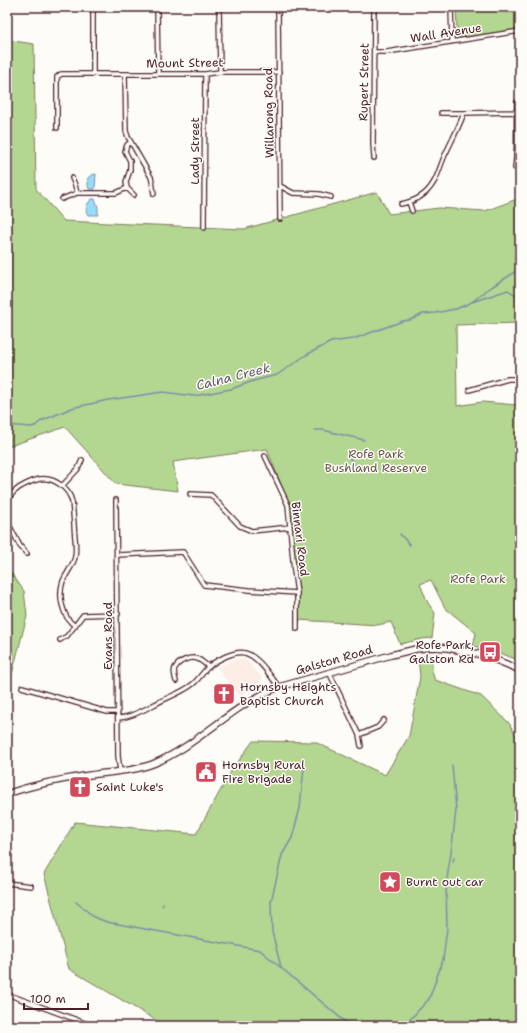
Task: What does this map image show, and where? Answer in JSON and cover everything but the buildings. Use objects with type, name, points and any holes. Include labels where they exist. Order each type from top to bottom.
[{"type":"main road","name":"Galston Road","points":[[7,794],[28,787],[56,781],[138,768],[164,759],[184,748],[265,692],[328,672],[391,655],[420,648],[448,648],[483,655],[520,670]]},
{"type":"street","points":[[93,7],[93,73]]},
{"type":"street","points":[[157,7],[158,74]]},
{"type":"street","points":[[218,7],[220,72]]},
{"type":"street","name":"Willarong Road","points":[[278,7],[280,220]]},
{"type":"street","name":"Rupert Street","points":[[374,7],[374,158]]},
{"type":"street","points":[[451,7],[452,42]]},
{"type":"street","name":"Wall Avenue","points":[[374,52],[387,52],[520,31]]},
{"type":"street","name":"Mount Street","points":[[57,128],[57,78],[61,74],[205,74],[220,72],[279,72]]},
{"type":"street","points":[[125,74],[126,131],[151,177],[154,194]]},
{"type":"street","name":"Lady Street","points":[[204,228],[205,74]]},
{"type":"street","points":[[515,168],[517,154],[516,112],[517,102],[520,101]]},
{"type":"street","points":[[440,113],[464,114],[516,112]]},
{"type":"street","points":[[401,204],[413,201],[425,194],[434,182],[445,154],[459,128],[464,114]]},
{"type":"street","points":[[131,142],[127,145],[125,151],[130,161],[130,170],[126,182],[127,188],[134,195]]},
{"type":"street","points":[[72,178],[77,193]]},
{"type":"street","points":[[280,186],[293,193],[319,194],[331,197]]},
{"type":"street","points":[[62,199],[77,193],[116,193],[127,188]]},
{"type":"street","points":[[409,202],[412,212]]},
{"type":"street","points":[[469,390],[508,379],[520,380]]},
{"type":"street","name":"Binnari Road","points":[[265,456],[288,505],[297,593],[297,629]]},
{"type":"street","points":[[62,486],[78,469],[82,460]]},
{"type":"street","points":[[7,500],[18,488],[37,480],[50,480],[58,483],[67,491],[72,501],[76,548],[73,565],[62,584],[61,590],[63,610],[67,619],[74,626]]},
{"type":"street","points":[[190,494],[211,495],[240,526],[252,531],[290,527]]},
{"type":"street","name":"Evans Road","points":[[116,500],[118,756],[120,771]]},
{"type":"street","points":[[7,519],[20,546],[27,554]]},
{"type":"street","points":[[117,555],[183,552],[204,584],[249,590],[297,593]]},
{"type":"street","points":[[60,640],[67,636],[80,617],[84,615],[118,614]]},
{"type":"street","points":[[118,718],[130,716],[180,692],[194,684],[209,667],[222,658],[234,653],[244,652],[251,655],[265,669],[279,687]]},
{"type":"street","points":[[176,681],[174,676],[175,669],[186,659],[197,658],[209,667]]},
{"type":"street","points":[[328,672],[359,735],[361,746]]},
{"type":"street","points":[[22,686],[107,712],[118,712]]},
{"type":"street","points":[[359,735],[378,727],[384,720]]},
{"type":"street","points":[[7,883],[32,886]]},
{"type":"street","points":[[7,994],[93,1026]]},
{"type":"shaded area","points":[[245,659],[263,679],[240,696],[217,668],[232,660]]},
{"type":"green space","points":[[456,7],[520,7],[520,29],[460,38],[457,37],[454,32],[454,30],[457,29]]},
{"type":"green space","points":[[7,40],[34,44],[36,189],[64,221],[244,229],[377,192],[389,214],[439,208],[485,211],[520,198],[520,323],[456,325],[457,406],[482,402],[517,405],[520,407],[520,661],[493,650],[473,646],[476,633],[445,608],[431,580],[420,584],[428,603],[435,613],[432,638],[400,644],[391,622],[378,625],[298,620],[289,505],[267,449],[173,462],[178,491],[116,484],[65,427],[7,447]]},
{"type":"green space","points":[[7,567],[24,591],[27,616],[10,682],[7,682]]},
{"type":"green space","points":[[431,655],[435,680],[481,696],[509,723],[520,743],[520,1026],[166,1026],[69,969],[44,874],[75,822],[196,834],[232,770],[253,741],[315,742],[385,775],[409,736],[420,677],[418,657]]},
{"type":"water","points":[[96,174],[95,189],[89,189],[87,179],[91,175]]},
{"type":"water","points":[[92,199],[95,199],[98,207],[98,215],[88,215],[86,211],[89,202]]},
{"type":"waterway","points":[[456,309],[470,303],[520,267]]},
{"type":"waterway","points":[[472,302],[508,290],[520,298]]},
{"type":"waterway","name":"Calna Creek","points":[[7,425],[31,427],[35,426],[41,421],[72,408],[108,400],[163,392],[194,396],[231,389],[253,381],[277,375],[306,355],[331,342],[353,339],[403,321],[410,320],[423,314],[455,309]]},
{"type":"waterway","points":[[315,430],[323,430],[364,440]]},
{"type":"waterway","points":[[347,455],[356,466]]},
{"type":"waterway","points":[[400,534],[410,545]]},
{"type":"waterway","points":[[404,1026],[429,999],[443,960],[447,928],[446,885],[456,810],[452,765]]},
{"type":"waterway","points":[[281,967],[272,932],[271,902],[282,855],[292,838],[300,808],[304,767]]},
{"type":"waterway","points":[[76,902],[94,917],[107,922],[260,950],[350,1026]]},
{"type":"place","name":"Rofe Park, Galston Rd","points":[[490,652]]},
{"type":"place","name":"Hornsby Heights Baptist Church","points":[[224,694]]},
{"type":"place","name":"Hornsby Rural Fire Brigade","points":[[206,772]]},
{"type":"place","name":"Saint Luke's","points":[[80,787]]},
{"type":"place","name":"Burnt out car","points":[[390,882]]},
{"type":"park label","name":"Rofe Park Bushland Reserve","points":[[376,461]]},
{"type":"park label","name":"Rofe Park","points":[[478,579]]}]
